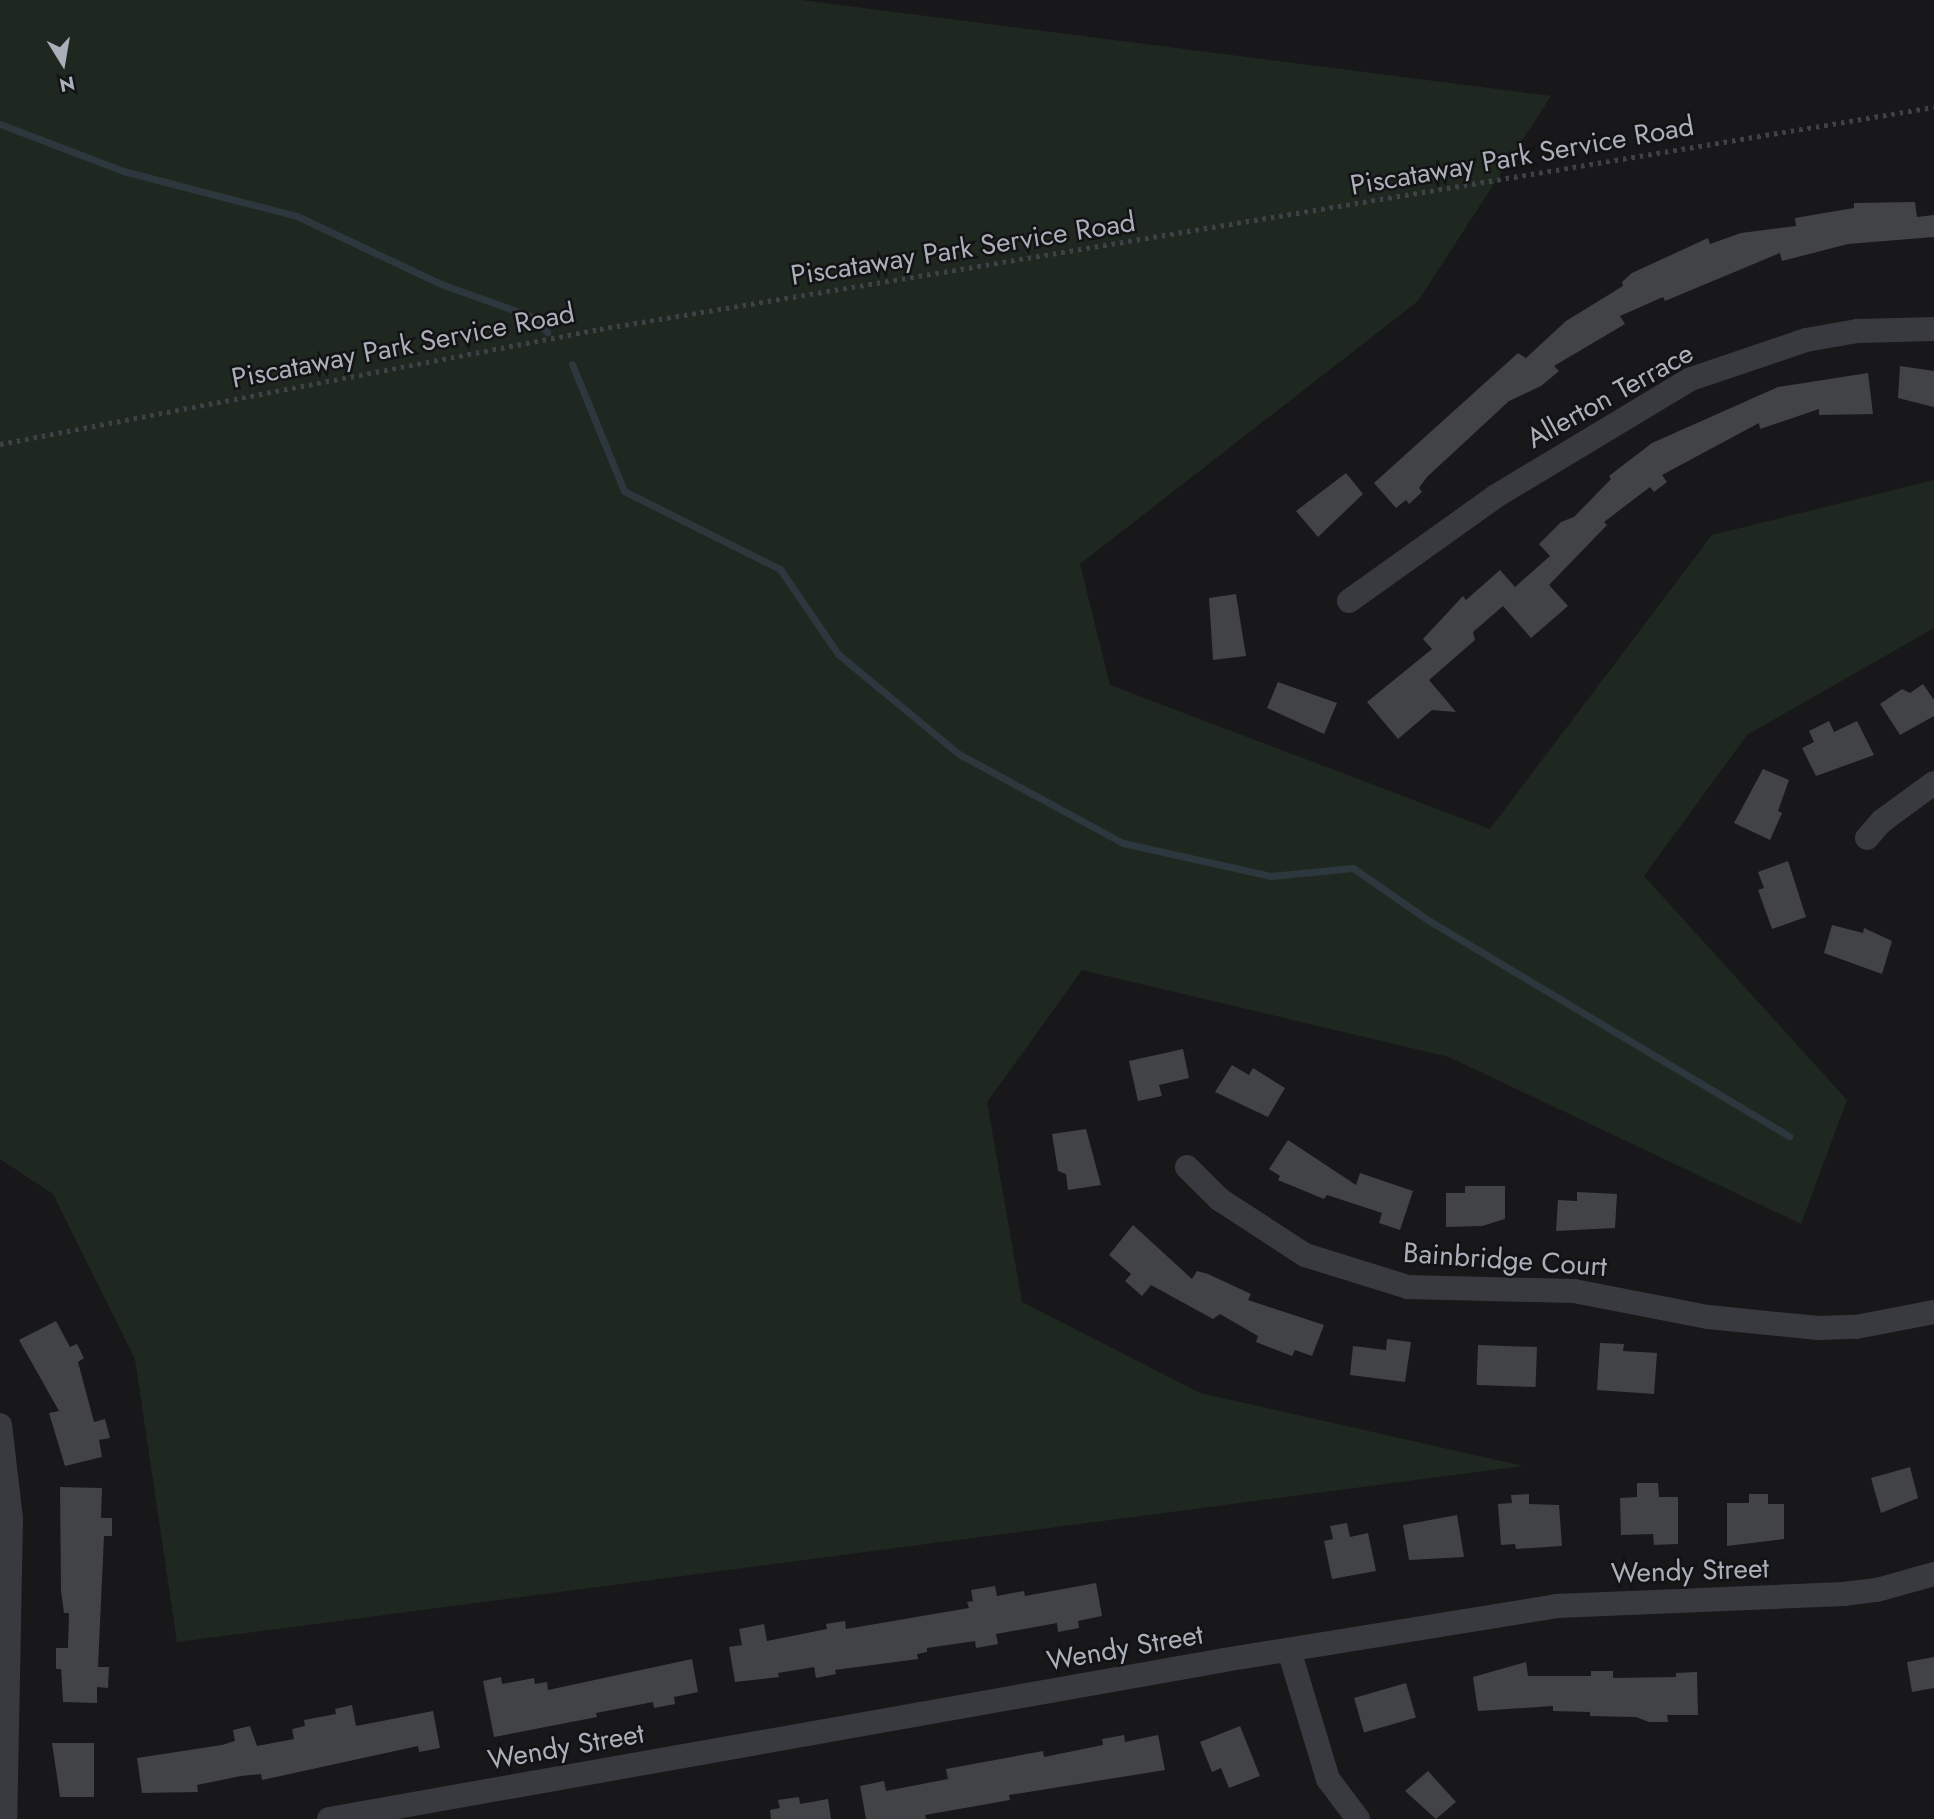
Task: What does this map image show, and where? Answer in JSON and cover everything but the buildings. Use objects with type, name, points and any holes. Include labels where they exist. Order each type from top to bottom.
[{"type":"street","name":"Allerton Terrace","points":[[1349,601],[1496,496],[1691,380],[1806,340],[1857,331],[1934,329]]},
{"type":"street","points":[[1867,838],[1882,821],[1934,783]]},
{"type":"street","name":"Bainbridge Court","points":[[1187,1167],[1219,1199],[1305,1255],[1408,1287],[1574,1291],[1708,1317],[1818,1328],[1856,1327],[1934,1312]]},
{"type":"street","points":[[0,1425],[11,1519],[5,1819]]},
{"type":"street","name":"Wendy Street","points":[[329,1819],[1289,1650],[1557,1606],[1843,1594],[1877,1590],[1934,1574]]},
{"type":"street","points":[[1289,1650],[1328,1779],[1358,1819]]},
{"type":"path","name":"Piscataway Park Service Road","points":[[0,444],[600,329],[1934,107]]},
{"type":"shaded area","points":[[0,0],[801,0],[1551,96],[1418,301],[1080,564],[1110,685],[1490,829],[1712,535],[1934,480],[1934,628],[1747,735],[1644,876],[1847,1100],[1801,1224],[1449,1057],[1082,970],[987,1102],[1022,1302],[1200,1393],[1523,1466],[177,1642],[135,1359],[53,1194],[0,1159]]},
{"type":"waterway","points":[[0,124],[123,171],[297,216],[441,284],[533,317],[547,332]]},
{"type":"waterway","points":[[572,364],[624,491],[780,569],[838,654],[959,754],[1123,843],[1271,876],[1353,868],[1428,920],[1789,1136]]}]
